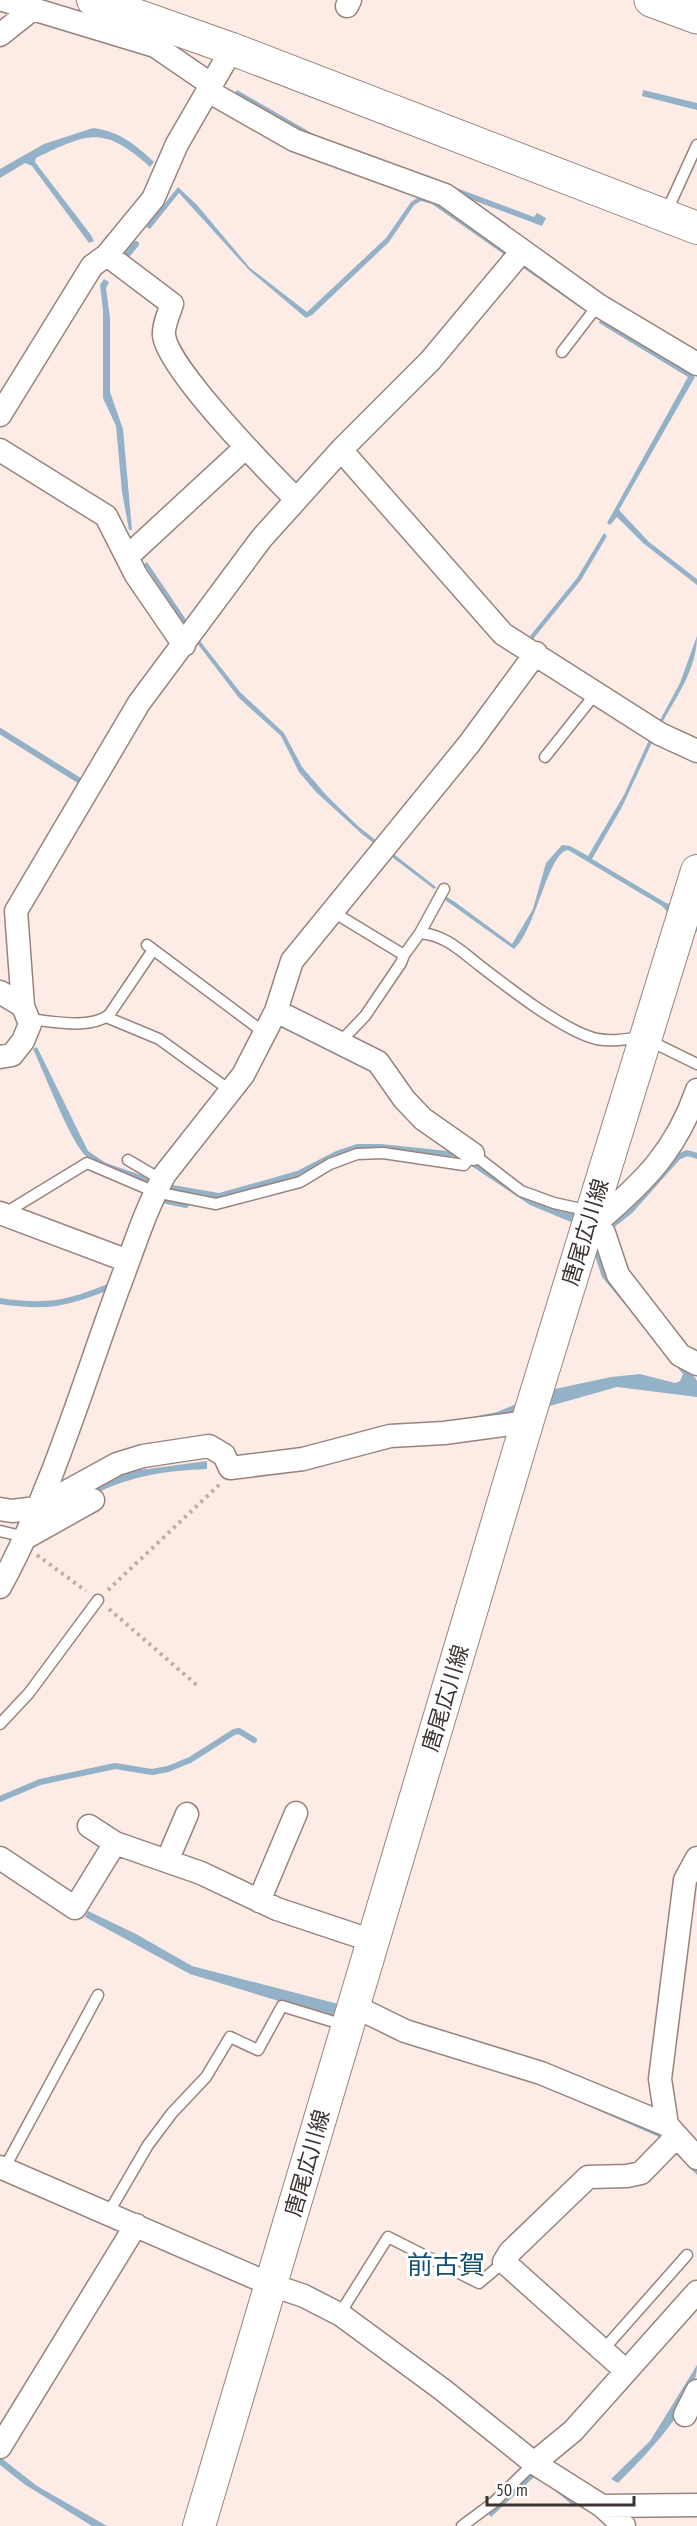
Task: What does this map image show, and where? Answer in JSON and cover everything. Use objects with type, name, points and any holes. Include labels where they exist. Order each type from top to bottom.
[{"type":"main road","points":[[93,0],[232,49],[697,228]]},
{"type":"main road","points":[[651,0],[697,17]]},
{"type":"main road","name":"唐尾広川線","points":[[199,2526],[531,1410],[697,871]]},
{"type":"street","points":[[3,0],[155,46],[210,88],[294,140],[444,195],[598,305],[697,364]]},
{"type":"street","points":[[0,35],[34,8]]},
{"type":"street","points":[[0,415],[93,266],[107,255],[153,199],[177,144],[232,49]]},
{"type":"street","points":[[0,1057],[12,1055],[23,1041],[30,1024],[25,1012],[16,911],[139,703],[261,539],[341,450],[429,361],[522,251]]},
{"type":"street","points":[[107,255],[172,304],[164,335],[174,360],[245,448],[296,499]]},
{"type":"street","points":[[127,557],[245,448]]},
{"type":"street","points":[[0,450],[106,516],[136,575],[184,645]]},
{"type":"street","points":[[341,450],[503,634],[660,734],[697,751]]},
{"type":"street","points":[[0,1587],[25,1541],[158,1186],[243,1075],[276,1011],[292,961],[470,744],[536,653]]},
{"type":"street","points":[[0,992],[25,1012]]},
{"type":"street","points":[[276,1011],[378,1062],[404,1099],[423,1119],[473,1154]]},
{"type":"street","points":[[697,1090],[672,1144],[651,1172],[590,1222],[604,1233],[618,1275],[680,1355],[697,1364]]},
{"type":"street","points":[[1,1215],[129,1261]]},
{"type":"street","points":[[0,1509],[12,1511],[37,1508],[117,1464],[143,1456],[209,1446],[224,1455],[230,1468],[303,1459],[390,1436],[444,1433],[531,1410]]},
{"type":"street","points":[[25,1541],[93,1500]]},
{"type":"street","points":[[259,1901],[296,1813]]},
{"type":"street","points":[[167,1861],[187,1814]]},
{"type":"street","points":[[89,1826],[115,1843],[201,1873],[277,1910],[373,1941]]},
{"type":"street","points":[[0,1858],[75,1908],[115,1843]]},
{"type":"street","points":[[672,2131],[660,2079],[661,2068],[685,1880],[697,1857]]},
{"type":"street","points":[[351,2015],[541,2073],[672,2131],[697,2158]]},
{"type":"street","points":[[626,2371],[504,2262],[510,2252],[588,2177],[627,2176],[641,2172],[672,2131]]},
{"type":"street","points":[[2,2168],[136,2224],[272,2285],[304,2296],[341,2315],[443,2390],[534,2463],[602,2506],[624,2526]]},
{"type":"street","points":[[0,2447],[136,2224]]},
{"type":"street","points":[[534,2463],[573,2431],[697,2292]]},
{"type":"street","points":[[685,2415],[697,2391]]},
{"type":"street","points":[[602,2506],[697,2505]]},
{"type":"lane","points":[[666,216],[697,145]]},
{"type":"lane","points":[[562,352],[598,305]]},
{"type":"lane","points":[[545,757],[596,693]]},
{"type":"lane","points":[[340,1042],[365,1016],[420,933],[444,889]]},
{"type":"lane","points":[[333,912],[404,955]]},
{"type":"lane","points":[[420,933],[432,934],[452,943],[526,999],[574,1029],[595,1039],[613,1041],[645,1038],[697,1064]]},
{"type":"lane","points":[[25,1012],[88,1023],[106,1017],[150,948],[266,1034]]},
{"type":"lane","points":[[106,1017],[159,1039],[231,1091]]},
{"type":"lane","points":[[1,1215],[23,1205],[87,1162],[216,1204],[300,1182],[330,1164],[357,1154],[383,1153],[464,1165],[473,1154],[521,1191],[554,1203],[590,1222]]},
{"type":"lane","points":[[128,1160],[158,1186]]},
{"type":"lane","points":[[0,1531],[25,1541]]},
{"type":"lane","points":[[0,1724],[29,1693],[98,1600]]},
{"type":"lane","points":[[2,2168],[98,1995]]},
{"type":"lane","points":[[113,2205],[148,2145],[172,2113],[206,2077],[230,2037],[258,2050],[282,2006],[351,2015]]},
{"type":"lane","points":[[344,2307],[388,2237],[479,2283],[504,2262]]},
{"type":"lane","points":[[603,2350],[687,2255]]},
{"type":"lane","points":[[462,2526],[493,2502],[534,2463]]},
{"type":"path","points":[[98,1600],[224,1481],[230,1468]]},
{"type":"path","points":[[25,1541],[199,1687]]},
{"type":"water","points":[[237,90],[315,135],[534,217],[537,213],[546,218],[542,226],[298,135],[232,98]]},
{"type":"water","points":[[643,90],[697,103],[697,110],[642,96]]},
{"type":"water","points":[[93,128],[111,132],[126,140],[154,162],[150,167],[120,144],[95,137],[70,143],[36,158],[35,162],[91,235],[94,241],[89,243],[32,166],[25,163],[0,178],[0,169],[44,144]]},
{"type":"water","points":[[178,187],[197,205],[250,268],[307,312],[386,238],[411,202],[422,195],[430,198],[584,305],[582,309],[432,204],[421,201],[414,205],[389,242],[312,315],[306,318],[249,270],[179,193],[150,229],[146,227]]},
{"type":"water","points":[[104,279],[109,282],[106,288],[110,318],[110,392],[123,429],[132,530],[129,530],[122,492],[116,426],[103,398],[103,311],[100,285]]},
{"type":"water","points":[[601,318],[695,377],[619,510],[649,542],[697,579],[697,585],[643,543],[617,517],[610,525],[607,523],[688,377],[599,323]]},
{"type":"water","points":[[604,533],[607,536],[581,580],[533,639],[530,636],[577,578]]},
{"type":"water","points":[[147,562],[187,621],[183,623],[144,564]]},
{"type":"water","points":[[697,636],[690,670],[662,723],[659,722],[680,683]]},
{"type":"water","points":[[200,641],[240,692],[284,733],[302,767],[327,796],[359,827],[436,887],[434,889],[363,835],[316,792],[299,772],[281,736],[239,698],[197,643]]},
{"type":"water","points":[[650,738],[654,738],[622,807],[592,859],[666,903],[675,905],[697,921],[697,932],[670,915],[662,906],[568,850],[561,854],[554,864],[529,926],[514,949],[445,900],[447,897],[455,902],[512,944],[533,909],[546,863],[562,845],[570,846],[588,856],[624,795]]},
{"type":"water","points":[[37,1047],[88,1151],[106,1163],[167,1184],[219,1193],[297,1171],[336,1151],[357,1144],[381,1144],[457,1152],[528,1199],[576,1214],[688,1366],[697,1381],[697,1397],[617,1387],[518,1415],[312,1451],[238,1456],[308,1446],[383,1426],[453,1421],[497,1412],[550,1390],[611,1377],[640,1374],[675,1383],[680,1381],[683,1374],[602,1277],[593,1250],[578,1225],[530,1205],[458,1157],[366,1148],[330,1159],[299,1176],[220,1198],[189,1195],[111,1170],[93,1162],[86,1156],[58,1105],[33,1049]]},
{"type":"water","points":[[207,1461],[207,1469],[136,1478],[95,1494],[93,1486],[125,1472]]},
{"type":"water","points":[[88,1911],[136,1934],[192,1966],[342,2005],[541,2080],[665,2132],[697,2167],[697,2175],[659,2137],[540,2085],[393,2039],[363,2022],[338,2019],[190,1974],[85,1917]]},
{"type":"water","points":[[697,2365],[695,2380],[688,2396],[668,2429],[618,2483],[611,2479],[650,2441]]},
{"type":"water","points":[[0,2457],[37,2486],[107,2526],[92,2526],[24,2484],[0,2465]]},
{"type":"water","points":[[533,2473],[577,2503],[575,2507],[543,2481],[534,2477],[491,2517],[488,2513]]},
{"type":"waterway","points":[[127,255],[136,244]]},
{"type":"waterway","points":[[0,731],[80,781]]},
{"type":"waterway","points":[[611,1226],[630,1211],[678,1157],[687,1153],[697,1156]]},
{"type":"waterway","points":[[158,1204],[162,1200],[186,1205]]},
{"type":"waterway","points":[[0,1301],[30,1304],[56,1303],[108,1287]]},
{"type":"waterway","points":[[0,1799],[40,1782],[115,1766],[152,1772],[168,1769],[190,1760],[234,1732],[239,1731],[254,1740]]},
{"type":"district","name":"前古賀","points":[[446,2265]]}]
